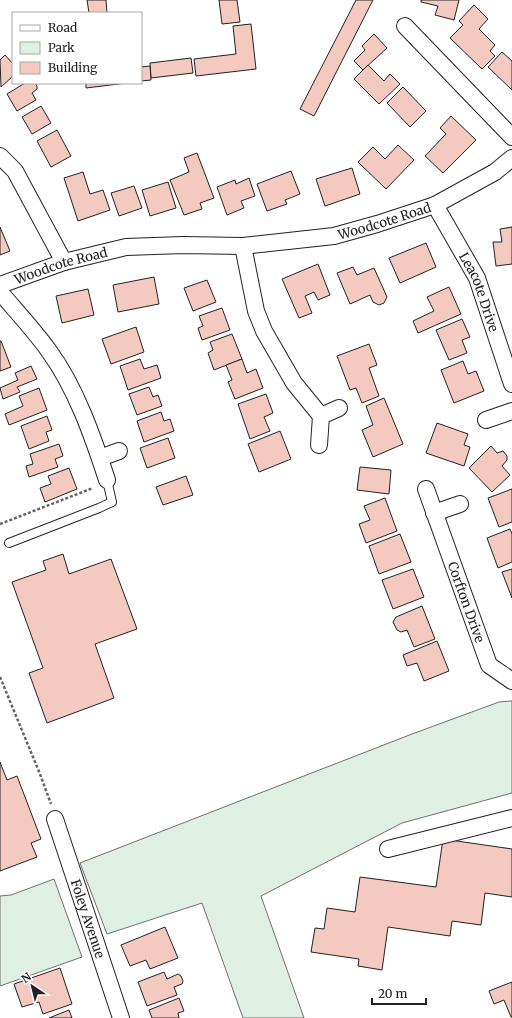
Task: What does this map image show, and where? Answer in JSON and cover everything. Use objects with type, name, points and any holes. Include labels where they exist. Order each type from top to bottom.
[{"type":"street","points":[[405,26],[512,137]]},
{"type":"street","points":[[0,156],[15,171],[64,262]]},
{"type":"street","name":"Woodcote Road","points":[[0,285],[64,262],[126,247],[183,245],[243,246],[334,236],[435,205],[495,172],[512,158]]},
{"type":"street","name":"Leacote Drive","points":[[435,205],[477,278],[512,384]]},
{"type":"street","points":[[243,246],[256,311],[264,331],[294,383],[321,416],[319,445]]},
{"type":"street","name":"Woodcote Road","points":[[0,292],[49,351],[63,373],[76,397],[107,480]]},
{"type":"street","points":[[321,416],[339,408]]},
{"type":"street","points":[[486,420],[512,411]]},
{"type":"street","points":[[100,458],[120,451]]},
{"type":"street","name":"Corfton Drive","points":[[426,489],[489,664],[512,681]]},
{"type":"street","points":[[434,513],[460,504]]},
{"type":"street","points":[[388,849],[512,818]]},
{"type":"street","name":"Foley Avenue","points":[[55,819],[121,1018]]},
{"type":"lane","points":[[9,542],[112,502],[107,480]]},
{"type":"path","points":[[0,524],[101,485],[107,480]]},
{"type":"path","points":[[0,677],[40,774],[55,819]]},
{"type":"green space","points":[[512,701],[512,793],[402,823],[261,896],[304,1018],[243,1018],[202,903],[107,934],[80,863],[412,734],[499,702]]},
{"type":"green space","points":[[54,879],[82,957],[0,986],[0,896],[11,895]]},
{"type":"building","points":[[87,0],[106,0],[107,12],[89,12]]},
{"type":"building","points":[[219,0],[237,0],[240,22],[222,24]]},
{"type":"building","points":[[356,0],[373,0],[314,116],[300,109]]},
{"type":"building","points":[[421,0],[459,0],[454,20],[435,15],[438,6],[421,2]]},
{"type":"building","points":[[474,5],[488,19],[479,29],[495,45],[490,51],[495,56],[482,69],[450,38],[463,25],[459,21]]},
{"type":"building","points":[[251,24],[256,69],[196,76],[194,59],[236,54],[233,26]]},
{"type":"building","points":[[374,34],[387,48],[363,70],[354,61],[365,50],[362,46]]},
{"type":"building","points":[[502,52],[512,61],[512,90],[488,67]]},
{"type":"building","points":[[5,55],[12,63],[12,77],[1,87],[0,60]]},
{"type":"building","points":[[191,58],[193,73],[151,78],[150,63]]},
{"type":"building","points":[[368,65],[384,81],[390,74],[400,84],[379,104],[354,79]]},
{"type":"building","points":[[150,66],[151,80],[142,81],[142,67]]},
{"type":"building","points":[[23,84],[36,84],[37,86],[37,89],[32,93],[36,100],[17,111],[7,94]]},
{"type":"building","points":[[86,84],[119,84],[86,88]]},
{"type":"building","points":[[403,87],[426,111],[410,127],[387,103]]},
{"type":"building","points":[[41,106],[51,123],[32,134],[22,117]]},
{"type":"building","points":[[451,116],[476,140],[443,173],[425,156],[446,134],[440,128]]},
{"type":"building","points":[[57,130],[71,156],[51,167],[37,141]]},
{"type":"building","points":[[398,145],[414,160],[386,189],[358,162],[373,147],[385,159]]},
{"type":"building","points":[[197,153],[214,198],[200,203],[202,209],[184,215],[170,180],[189,172],[184,158]]},
{"type":"building","points":[[352,168],[360,194],[325,206],[316,179]]},
{"type":"building","points":[[291,171],[300,194],[285,200],[287,204],[267,211],[257,184]]},
{"type":"building","points":[[83,172],[90,194],[103,190],[110,210],[78,221],[64,178]]},
{"type":"building","points":[[249,178],[255,196],[241,201],[244,208],[227,215],[217,187],[235,180],[236,184]]},
{"type":"building","points":[[168,182],[176,208],[150,216],[142,190]]},
{"type":"building","points":[[134,186],[142,208],[119,216],[111,193]]},
{"type":"building","points":[[0,227],[10,251],[0,255]]},
{"type":"building","points":[[512,227],[512,264],[496,266],[493,242],[502,242],[500,229]]},
{"type":"building","points":[[426,243],[436,267],[400,283],[389,258]]},
{"type":"building","points":[[318,264],[330,295],[318,300],[314,292],[305,296],[312,313],[299,318],[282,279]]},
{"type":"building","points":[[353,267],[357,275],[374,268],[387,297],[384,303],[379,305],[373,302],[370,295],[350,304],[337,273]]},
{"type":"building","points":[[154,277],[159,304],[118,312],[113,285]]},
{"type":"building","points":[[207,280],[216,302],[193,311],[184,288]]},
{"type":"building","points":[[449,287],[461,314],[418,333],[413,321],[434,311],[427,297]]},
{"type":"building","points":[[88,289],[94,315],[62,323],[56,296]]},
{"type":"building","points":[[222,308],[230,330],[202,340],[198,328],[203,326],[199,316]]},
{"type":"building","points":[[462,319],[470,337],[462,340],[467,353],[449,360],[436,330]]},
{"type":"building","points":[[136,327],[144,352],[111,364],[102,339]]},
{"type":"building","points":[[232,334],[242,359],[214,370],[208,353],[213,350],[210,342]]},
{"type":"building","points":[[0,341],[11,367],[0,371]]},
{"type":"building","points":[[369,344],[377,365],[369,368],[379,396],[362,403],[356,388],[350,390],[337,356]]},
{"type":"building","points":[[140,359],[144,369],[157,365],[161,378],[128,390],[120,366]]},
{"type":"building","points":[[242,359],[247,373],[256,369],[263,388],[235,399],[228,382],[232,380],[226,365]]},
{"type":"building","points":[[463,361],[468,374],[476,371],[484,391],[454,403],[441,370]]},
{"type":"building","points":[[31,366],[37,379],[17,387],[20,392],[3,399],[0,388],[18,380],[15,373]]},
{"type":"building","points":[[149,387],[153,397],[158,395],[162,406],[137,415],[129,394]]},
{"type":"building","points":[[39,388],[47,410],[9,425],[5,414],[23,406],[19,396]]},
{"type":"building","points":[[266,394],[273,413],[264,417],[270,431],[250,439],[238,404]]},
{"type":"building","points":[[384,398],[403,444],[373,457],[362,430],[373,425],[366,406]]},
{"type":"building","points":[[161,412],[164,421],[170,419],[174,431],[144,442],[137,421]]},
{"type":"building","points":[[47,416],[52,430],[46,432],[49,441],[29,449],[21,426]]},
{"type":"building","points":[[437,423],[468,434],[464,445],[470,447],[464,466],[426,453]]},
{"type":"building","points":[[280,431],[291,459],[259,472],[248,444]]},
{"type":"building","points":[[168,438],[175,458],[147,468],[140,448]]},
{"type":"building","points":[[59,444],[63,456],[55,459],[58,467],[29,477],[26,466],[33,464],[30,454]]},
{"type":"building","points":[[491,446],[497,453],[503,451],[507,456],[507,460],[502,466],[510,475],[492,492],[469,468]]},
{"type":"building","points":[[360,467],[391,470],[389,494],[357,490]]},
{"type":"building","points":[[69,468],[77,489],[45,502],[40,488],[51,484],[48,476]]},
{"type":"building","points":[[186,476],[193,495],[163,505],[156,487]]},
{"type":"building","points":[[512,489],[512,522],[499,527],[488,498]]},
{"type":"building","points":[[385,498],[397,531],[366,543],[359,524],[370,520],[364,506]]},
{"type":"building","points":[[510,529],[512,534],[512,562],[498,568],[487,538]]},
{"type":"building","points":[[400,534],[411,562],[379,574],[369,546]]},
{"type":"building","points":[[63,554],[69,574],[111,559],[137,629],[95,644],[114,698],[47,723],[29,673],[43,668],[12,582],[46,570],[43,561]]},
{"type":"building","points":[[413,569],[424,597],[393,609],[382,580]]},
{"type":"building","points":[[512,569],[512,598],[502,572]]},
{"type":"building","points":[[422,606],[435,639],[414,647],[407,630],[401,632],[397,630],[393,622],[396,617]]},
{"type":"building","points":[[437,641],[449,671],[424,681],[417,663],[407,666],[403,655]]},
{"type":"building","points":[[0,762],[7,780],[17,776],[41,839],[31,843],[37,857],[0,871]]},
{"type":"building","points":[[443,839],[512,849],[512,897],[485,893],[481,925],[452,921],[450,936],[388,927],[382,970],[358,966],[359,959],[311,952],[315,928],[324,929],[327,908],[355,912],[360,877],[436,887]]},
{"type":"building","points":[[165,927],[178,958],[150,969],[146,960],[130,966],[121,945]]},
{"type":"building","points":[[60,968],[72,1004],[43,1014],[39,1002],[22,1007],[14,984]]},
{"type":"building","points":[[164,972],[167,979],[178,974],[181,976],[183,981],[182,984],[174,987],[177,995],[147,1006],[138,982]]},
{"type":"building","points":[[512,982],[511,1017],[504,1000],[494,1004],[489,991]]},
{"type":"building","points":[[179,998],[184,1011],[178,1013],[179,1018],[152,1018],[149,1010]]},
{"type":"building","points":[[69,1010],[72,1018],[49,1018]]}]
